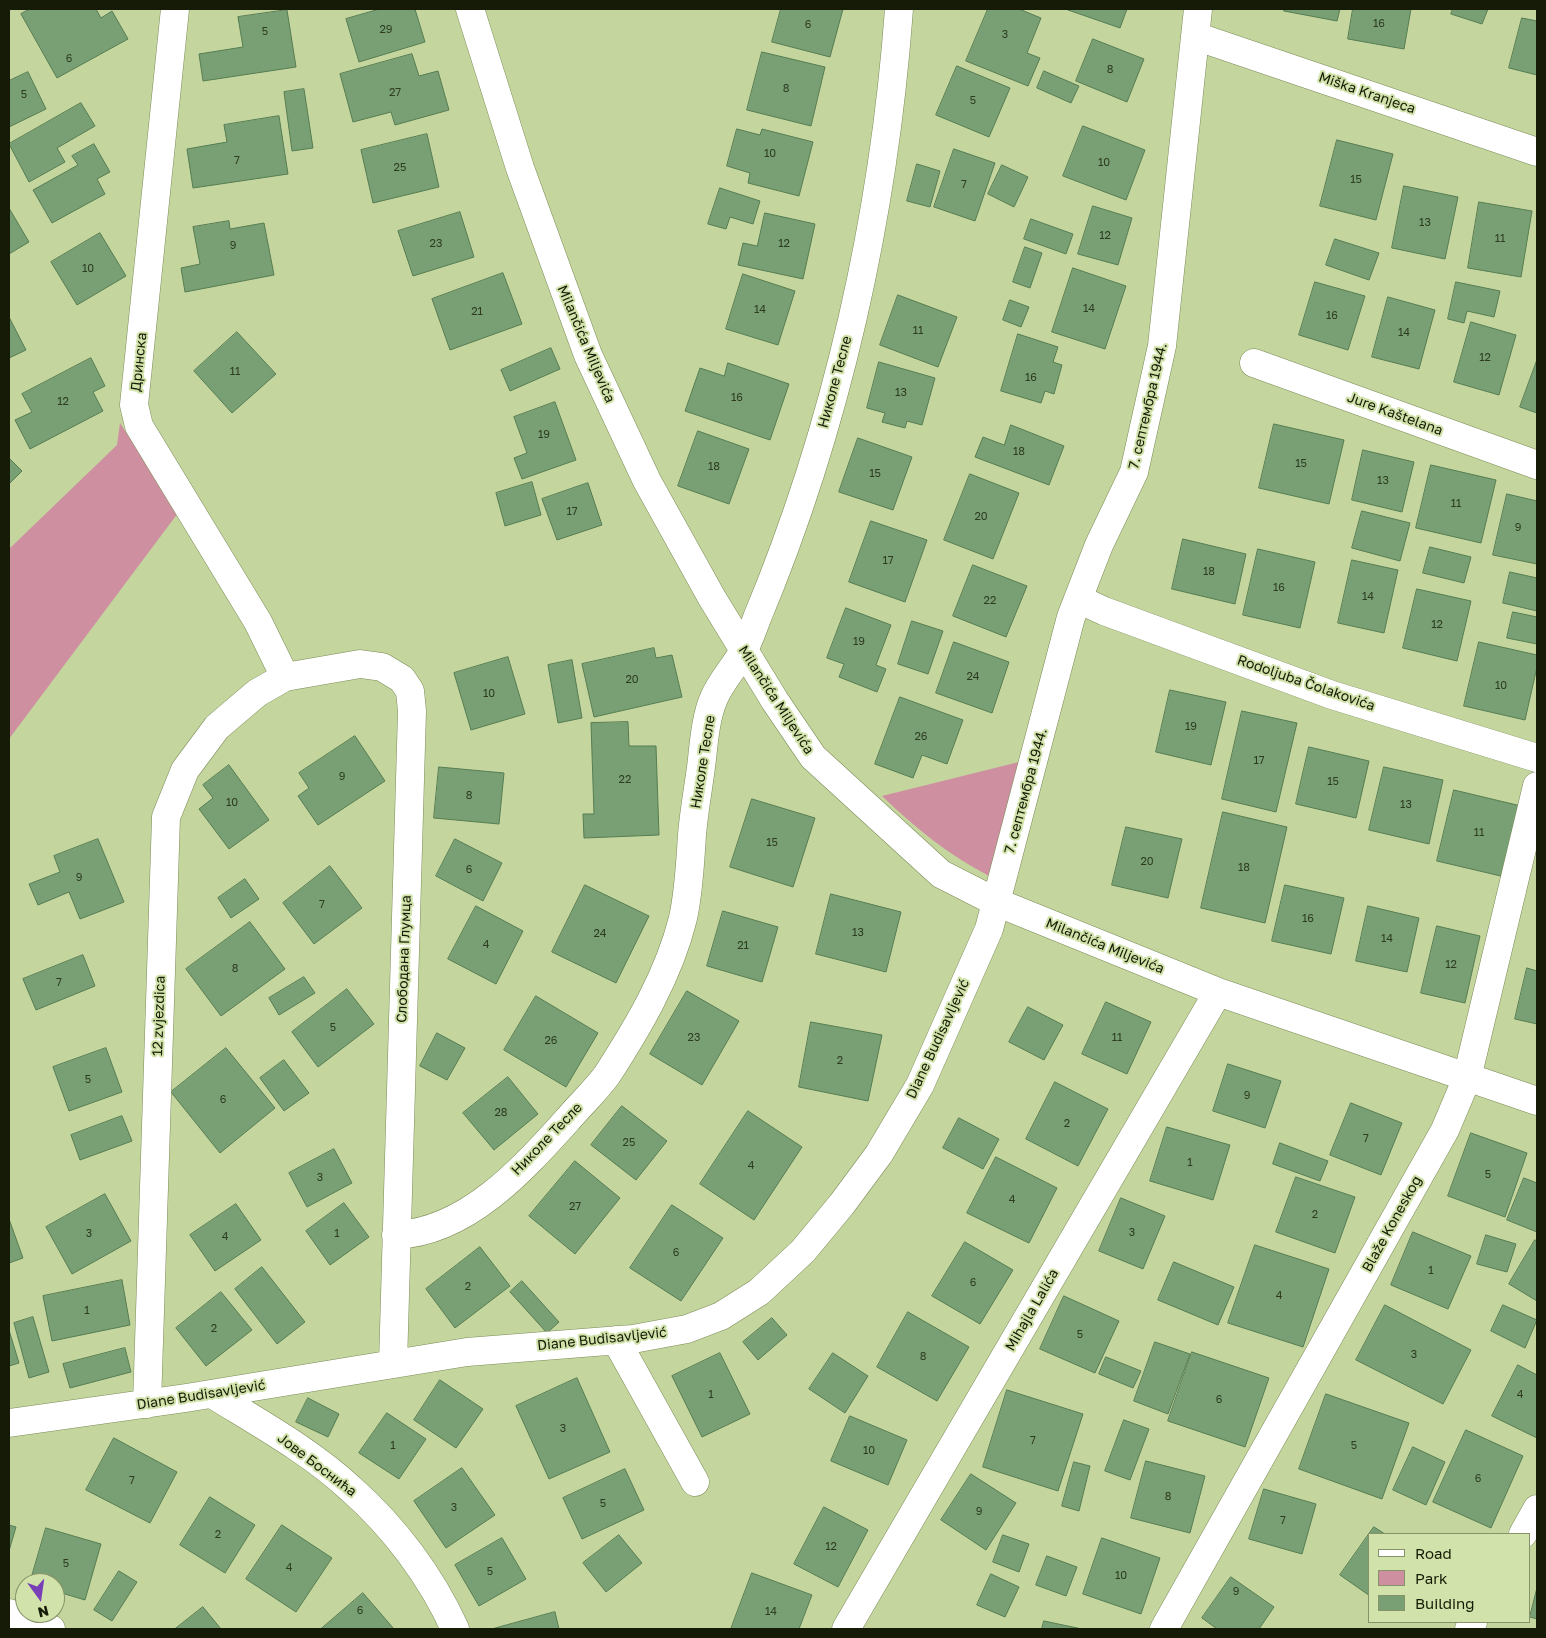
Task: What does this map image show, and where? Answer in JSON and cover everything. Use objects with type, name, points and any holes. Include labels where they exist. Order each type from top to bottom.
[{"type":"street","name":"Дринска","points":[[175,9],[134,405],[139,426],[258,622],[275,653],[284,676]]},
{"type":"street","name":"Milančića Miljevića","points":[[470,9],[520,168],[588,354],[647,481],[743,651],[814,757],[941,874],[996,902],[1218,992],[1537,1101]]},
{"type":"street","name":"Николе Тесле","points":[[396,1235],[434,1228],[455,1219],[493,1193],[546,1144],[604,1078],[645,1012],[669,962],[682,921],[690,884],[692,835],[704,738],[714,697],[743,651],[795,518],[831,399],[863,275],[882,159],[899,9]]},
{"type":"street","name":"7. септембра 1944.","points":[[996,902],[1071,617],[1099,545],[1134,472],[1162,346],[1198,9]]},
{"type":"street","name":"Miška Kranjeca","points":[[1195,36],[1537,152]]},
{"type":"street","name":"Jure Kaštelana","points":[[1254,363],[1537,465]]},
{"type":"street","name":"Rodoljuba Čolakovića","points":[[1078,599],[1104,611],[1332,695],[1537,758]]},
{"type":"street","name":"Слободана Глумца","points":[[284,676],[360,664],[382,667],[402,679],[410,691],[411,752],[393,1364]]},
{"type":"street","name":"12 zvjezdica","points":[[146,1404],[166,817],[185,770],[217,727],[257,693],[284,676]]},
{"type":"street","name":"Blaže Koneskog","points":[[1164,1629],[1445,1130],[1467,1078],[1537,786]]},
{"type":"street","name":"Diane Budisavljević","points":[[9,1423],[212,1394],[467,1352],[616,1340],[687,1329],[721,1316],[759,1292],[803,1251],[842,1204],[879,1154],[920,1085],[989,929],[996,902]]},
{"type":"street","name":"Mihajla Lalića","points":[[846,1629],[1218,992]]},
{"type":"street","points":[[616,1340],[695,1482]]},
{"type":"street","name":"Јове Боснића","points":[[212,1394],[296,1446],[350,1488],[389,1527],[420,1568],[455,1629]]},
{"type":"street","points":[[1524,1533],[1537,1508]]},
{"type":"street","points":[[9,1613],[51,1629]]},
{"type":"green space","points":[[120,423],[178,513],[9,739],[9,549],[117,445]]},
{"type":"green space","points":[[1023,761],[989,876],[933,840],[882,796]]},
{"type":"building","points":[[30,9],[96,9],[101,18],[112,11],[128,39],[57,78],[21,14]]},
{"type":"building","points":[[380,9],[415,9],[425,42],[359,62],[346,19]]},
{"type":"building","points":[[781,9],[843,9],[830,57],[772,42]]},
{"type":"building","points":[[988,9],[1019,9],[1041,18],[1027,53],[1040,58],[1028,86],[966,61]]},
{"type":"building","points":[[1069,9],[1127,9],[1120,28]]},
{"type":"building","points":[[1284,9],[1340,9],[1337,21],[1284,11]]},
{"type":"building","points":[[1353,9],[1411,9],[1404,49],[1348,39]]},
{"type":"building","points":[[1453,9],[1488,9],[1482,24],[1451,14]]},
{"type":"building","points":[[287,10],[296,67],[203,81],[199,54],[243,47],[238,17]]},
{"type":"building","points":[[1522,18],[1537,21],[1537,75],[1509,68]]},
{"type":"building","points":[[1093,39],[1144,59],[1127,102],[1076,81]]},
{"type":"building","points":[[762,52],[825,67],[811,126],[747,110]]},
{"type":"building","points":[[412,54],[419,76],[438,71],[449,110],[395,125],[391,112],[353,122],[340,74]]},
{"type":"building","points":[[957,66],[1010,88],[989,137],[936,115]]},
{"type":"building","points":[[1044,71],[1079,86],[1071,103],[1037,88]]},
{"type":"building","points":[[28,72],[46,109],[9,127],[9,81]]},
{"type":"building","points":[[304,89],[313,148],[292,151],[284,92]]},
{"type":"building","points":[[81,103],[95,126],[57,148],[65,162],[29,182],[9,144]]},
{"type":"building","points":[[279,116],[288,174],[193,188],[187,149],[227,142],[224,125]]},
{"type":"building","points":[[1083,126],[1145,150],[1126,200],[1063,176]]},
{"type":"building","points":[[737,129],[760,135],[762,129],[813,142],[799,196],[748,183],[750,173],[727,166]]},
{"type":"building","points":[[427,134],[439,187],[373,203],[361,150]]},
{"type":"building","points":[[1337,140],[1393,154],[1376,220],[1320,206]]},
{"type":"building","points":[[94,144],[110,172],[97,179],[105,194],[52,223],[33,190],[78,165],[72,156]]},
{"type":"building","points":[[954,149],[995,163],[975,221],[934,207]]},
{"type":"building","points":[[917,164],[940,171],[930,207],[907,201]]},
{"type":"building","points":[[1002,165],[1028,177],[1014,207],[988,194]]},
{"type":"building","points":[[1404,186],[1458,197],[1445,259],[1392,248]]},
{"type":"building","points":[[720,188],[760,201],[753,224],[730,217],[726,229],[708,224]]},
{"type":"building","points":[[1479,202],[1532,211],[1521,277],[1468,268]]},
{"type":"building","points":[[1093,206],[1132,218],[1118,265],[1078,254]]},
{"type":"building","points":[[9,208],[29,242],[9,254]]},
{"type":"building","points":[[460,212],[474,257],[413,276],[398,231]]},
{"type":"building","points":[[765,213],[815,224],[803,279],[738,265],[743,243],[757,246]]},
{"type":"building","points":[[1031,219],[1073,234],[1066,254],[1024,239]]},
{"type":"building","points":[[229,221],[230,229],[264,223],[274,275],[185,292],[181,268],[200,264],[193,227]]},
{"type":"building","points":[[100,233],[126,276],[77,305],[51,262]]},
{"type":"building","points":[[1335,239],[1379,253],[1369,280],[1326,265]]},
{"type":"building","points":[[1025,247],[1042,253],[1030,288],[1013,282]]},
{"type":"building","points":[[1073,268],[1126,286],[1105,349],[1052,332]]},
{"type":"building","points":[[503,273],[522,324],[450,350],[432,299]]},
{"type":"building","points":[[743,274],[795,291],[778,345],[726,329]]},
{"type":"building","points":[[1315,282],[1365,296],[1348,350],[1299,335]]},
{"type":"building","points":[[1456,282],[1500,291],[1494,317],[1467,311],[1464,323],[1448,319]]},
{"type":"building","points":[[898,295],[957,317],[938,367],[880,345]]},
{"type":"building","points":[[1388,297],[1435,310],[1419,369],[1372,357]]},
{"type":"building","points":[[1010,300],[1029,307],[1021,327],[1003,320]]},
{"type":"building","points":[[9,317],[26,350],[9,358]]},
{"type":"building","points":[[1471,322],[1516,335],[1499,395],[1454,382]]},
{"type":"building","points":[[237,332],[276,374],[232,413],[194,371]]},
{"type":"building","points":[[1018,334],[1058,347],[1053,362],[1062,365],[1054,394],[1045,391],[1041,403],[1001,391]]},
{"type":"building","points":[[551,348],[560,369],[510,391],[501,370]]},
{"type":"building","points":[[91,358],[105,386],[93,392],[103,411],[30,449],[15,420],[32,412],[22,394]]},
{"type":"building","points":[[1537,360],[1537,413],[1520,407]]},
{"type":"building","points":[[879,362],[935,378],[922,425],[907,421],[905,428],[882,422],[885,413],[867,408]]},
{"type":"building","points":[[728,363],[789,384],[770,440],[685,411],[700,368],[724,376]]},
{"type":"building","points":[[555,402],[576,460],[522,479],[514,458],[527,453],[514,417]]},
{"type":"building","points":[[1274,424],[1344,440],[1329,504],[1259,488]]},
{"type":"building","points":[[1011,425],[1064,446],[1049,485],[975,457],[983,437],[1004,445]]},
{"type":"building","points":[[698,431],[749,449],[729,504],[678,486]]},
{"type":"building","points":[[858,438],[912,457],[893,510],[839,492]]},
{"type":"building","points":[[1363,450],[1414,462],[1402,512],[1352,500]]},
{"type":"building","points":[[9,458],[22,471],[9,484]]},
{"type":"building","points":[[1431,465],[1496,480],[1481,543],[1416,528]]},
{"type":"building","points":[[970,474],[1019,493],[993,559],[944,540]]},
{"type":"building","points":[[532,482],[541,515],[505,526],[496,493]]},
{"type":"building","points":[[588,483],[602,525],[557,540],[542,499]]},
{"type":"building","points":[[1507,494],[1537,501],[1537,564],[1493,555]]},
{"type":"building","points":[[1362,511],[1410,523],[1400,561],[1352,548]]},
{"type":"building","points":[[871,521],[927,540],[905,602],[849,582]]},
{"type":"building","points":[[1183,539],[1246,554],[1235,604],[1172,589]]},
{"type":"building","points":[[1430,547],[1471,557],[1464,583],[1423,573]]},
{"type":"building","points":[[1258,549],[1315,562],[1300,628],[1243,615]]},
{"type":"building","points":[[1352,560],[1398,570],[1384,633],[1338,623]]},
{"type":"building","points":[[973,565],[1027,586],[1006,637],[953,616]]},
{"type":"building","points":[[1510,572],[1537,578],[1537,611],[1503,603]]},
{"type":"building","points":[[1417,589],[1471,601],[1457,661],[1403,648]]},
{"type":"building","points":[[846,608],[891,625],[876,665],[886,669],[877,692],[839,677],[844,664],[827,658]]},
{"type":"building","points":[[1513,612],[1537,617],[1537,644],[1507,638]]},
{"type":"building","points":[[912,621],[943,631],[928,674],[898,664]]},
{"type":"building","points":[[954,642],[1009,662],[992,713],[936,693]]},
{"type":"building","points":[[1479,642],[1537,655],[1537,667],[1525,720],[1464,706]]},
{"type":"building","points":[[654,648],[656,658],[672,655],[682,697],[594,717],[582,664]]},
{"type":"building","points":[[508,657],[525,714],[471,730],[454,673]]},
{"type":"building","points":[[572,660],[582,718],[558,723],[548,665]]},
{"type":"building","points":[[1170,690],[1226,702],[1211,765],[1156,752]]},
{"type":"building","points":[[900,697],[963,720],[947,764],[922,755],[913,778],[875,764]]},
{"type":"building","points":[[1242,711],[1297,723],[1276,812],[1222,799]]},
{"type":"building","points":[[628,722],[629,746],[656,746],[659,835],[584,838],[583,814],[594,814],[591,723]]},
{"type":"building","points":[[355,736],[385,781],[318,825],[298,796],[309,788],[299,773]]},
{"type":"building","points":[[1309,747],[1369,761],[1356,818],[1296,804]]},
{"type":"building","points":[[229,765],[269,820],[229,849],[199,809],[213,798],[203,785]]},
{"type":"building","points":[[439,767],[504,773],[499,824],[434,818]]},
{"type":"building","points":[[1384,767],[1443,780],[1429,844],[1369,830]]},
{"type":"building","points":[[1454,790],[1521,806],[1505,877],[1437,861]]},
{"type":"building","points":[[752,799],[815,818],[793,887],[730,867]]},
{"type":"building","points":[[1223,812],[1287,827],[1265,923],[1201,908]]},
{"type":"building","points":[[1126,827],[1182,839],[1168,898],[1112,885]]},
{"type":"building","points":[[98,839],[124,902],[80,919],[69,892],[38,905],[29,884],[60,872],[54,856]]},
{"type":"building","points":[[455,839],[502,863],[483,901],[436,876]]},
{"type":"building","points":[[330,866],[362,908],[314,944],[283,903]]},
{"type":"building","points":[[245,879],[259,899],[231,918],[218,898]]},
{"type":"building","points":[[585,885],[649,916],[616,983],[552,952]]},
{"type":"building","points":[[1285,885],[1344,898],[1331,954],[1272,941]]},
{"type":"building","points":[[831,894],[901,912],[886,972],[816,954]]},
{"type":"building","points":[[476,906],[523,931],[496,984],[448,959]]},
{"type":"building","points":[[1368,906],[1419,918],[1407,972],[1356,961]]},
{"type":"building","points":[[723,911],[778,927],[762,982],[707,966]]},
{"type":"building","points":[[250,922],[285,969],[221,1016],[186,969]]},
{"type":"building","points":[[1437,926],[1480,936],[1465,1003],[1421,993]]},
{"type":"building","points":[[83,955],[95,986],[36,1010],[23,979]]},
{"type":"building","points":[[1527,968],[1537,971],[1537,1024],[1515,1019]]},
{"type":"building","points":[[304,977],[315,993],[279,1015],[269,998]]},
{"type":"building","points":[[347,989],[374,1024],[318,1067],[292,1032]]},
{"type":"building","points":[[687,991],[739,1021],[702,1085],[650,1054]]},
{"type":"building","points":[[536,996],[598,1033],[566,1087],[504,1050]]},
{"type":"building","points":[[1106,1002],[1151,1022],[1127,1074],[1082,1054]]},
{"type":"building","points":[[1028,1007],[1063,1025],[1044,1060],[1009,1042]]},
{"type":"building","points":[[811,1022],[882,1035],[868,1101],[799,1087]]},
{"type":"building","points":[[437,1033],[465,1048],[447,1080],[420,1066]]},
{"type":"building","points":[[106,1048],[122,1092],[69,1111],[53,1067]]},
{"type":"building","points":[[226,1048],[275,1108],[220,1153],[171,1092]]},
{"type":"building","points":[[284,1060],[309,1093],[284,1111],[260,1078]]},
{"type":"building","points":[[1228,1064],[1281,1081],[1265,1128],[1213,1111]]},
{"type":"building","points":[[508,1077],[538,1114],[494,1150],[463,1113]]},
{"type":"building","points":[[1055,1082],[1108,1109],[1078,1166],[1026,1139]]},
{"type":"building","points":[[1351,1103],[1402,1123],[1381,1175],[1330,1155]]},
{"type":"building","points":[[622,1106],[667,1141],[636,1180],[591,1145]]},
{"type":"building","points":[[748,1111],[802,1147],[754,1220],[700,1184]]},
{"type":"building","points":[[122,1116],[132,1141],[80,1160],[71,1135]]},
{"type":"building","points":[[959,1118],[999,1139],[983,1169],[943,1148]]},
{"type":"building","points":[[1167,1127],[1230,1145],[1213,1200],[1150,1181]]},
{"type":"building","points":[[1471,1133],[1527,1153],[1505,1217],[1448,1196]]},
{"type":"building","points":[[1280,1143],[1328,1161],[1320,1181],[1273,1164]]},
{"type":"building","points":[[334,1149],[352,1183],[307,1207],[289,1173]]},
{"type":"building","points":[[996,1157],[1057,1188],[1029,1243],[967,1213]]},
{"type":"building","points":[[575,1161],[620,1198],[575,1254],[529,1216]]},
{"type":"building","points":[[1296,1177],[1355,1197],[1335,1253],[1276,1232]]},
{"type":"building","points":[[1524,1178],[1537,1183],[1537,1232],[1507,1220]]},
{"type":"building","points":[[105,1194],[131,1241],[72,1274],[46,1227]]},
{"type":"building","points":[[1121,1198],[1165,1216],[1143,1269],[1099,1251]]},
{"type":"building","points":[[344,1203],[369,1237],[330,1265],[306,1231]]},
{"type":"building","points":[[236,1204],[261,1240],[215,1271],[190,1235]]},
{"type":"building","points":[[672,1205],[723,1238],[681,1301],[630,1268]]},
{"type":"building","points":[[9,1219],[23,1258],[9,1263]]},
{"type":"building","points":[[1413,1232],[1471,1256],[1448,1309],[1391,1285]]},
{"type":"building","points":[[1486,1235],[1516,1244],[1507,1272],[1477,1264]]},
{"type":"building","points":[[1535,1240],[1537,1241],[1537,1301],[1509,1284]]},
{"type":"building","points":[[965,1242],[1013,1270],[980,1324],[932,1296]]},
{"type":"building","points":[[1255,1245],[1329,1269],[1303,1347],[1228,1323]]},
{"type":"building","points":[[480,1247],[510,1286],[455,1328],[426,1289]]},
{"type":"building","points":[[1174,1262],[1234,1287],[1218,1325],[1158,1300]]},
{"type":"building","points":[[262,1267],[305,1322],[277,1344],[235,1289]]},
{"type":"building","points":[[122,1280],[130,1325],[52,1341],[43,1296]]},
{"type":"building","points":[[522,1281],[559,1322],[547,1333],[510,1292]]},
{"type":"building","points":[[221,1292],[252,1330],[206,1366],[176,1328]]},
{"type":"building","points":[[1064,1296],[1119,1321],[1095,1373],[1040,1349]]},
{"type":"building","points":[[1385,1305],[1471,1350],[1443,1404],[1356,1360]]},
{"type":"building","points":[[1503,1305],[1537,1320],[1525,1348],[1491,1331]]},
{"type":"building","points":[[908,1312],[969,1347],[937,1401],[877,1367]]},
{"type":"building","points":[[33,1317],[49,1372],[29,1378],[14,1323]]},
{"type":"building","points":[[772,1318],[787,1335],[758,1360],[743,1342]]},
{"type":"building","points":[[9,1330],[19,1363],[9,1366]]},
{"type":"building","points":[[1155,1342],[1190,1354],[1168,1414],[1134,1401]]},
{"type":"building","points":[[125,1348],[131,1372],[70,1388],[63,1364]]},
{"type":"building","points":[[1192,1352],[1269,1378],[1245,1447],[1168,1421]]},
{"type":"building","points":[[720,1353],[750,1414],[702,1437],[672,1376]]},
{"type":"building","points":[[833,1353],[868,1376],[845,1413],[809,1389]]},
{"type":"building","points":[[1106,1357],[1141,1371],[1133,1388],[1099,1374]]},
{"type":"building","points":[[1518,1365],[1537,1375],[1537,1438],[1492,1416]]},
{"type":"building","points":[[577,1378],[610,1452],[549,1479],[516,1406]]},
{"type":"building","points":[[440,1380],[483,1409],[456,1448],[414,1420]]},
{"type":"building","points":[[1007,1390],[1083,1414],[1058,1491],[983,1467]]},
{"type":"building","points":[[1326,1394],[1409,1423],[1382,1499],[1299,1469]]},
{"type":"building","points":[[308,1398],[339,1414],[328,1437],[296,1422]]},
{"type":"building","points":[[387,1413],[426,1439],[399,1479],[359,1453]]},
{"type":"building","points":[[850,1416],[907,1440],[888,1485],[831,1461]]},
{"type":"building","points":[[1124,1420],[1149,1429],[1130,1480],[1105,1471]]},
{"type":"building","points":[[1466,1430],[1523,1456],[1491,1528],[1433,1502]]},
{"type":"building","points":[[114,1438],[177,1472],[150,1523],[86,1490]]},
{"type":"building","points":[[1413,1447],[1445,1462],[1426,1505],[1393,1490]]},
{"type":"building","points":[[1146,1461],[1205,1476],[1190,1533],[1131,1518]]},
{"type":"building","points":[[1074,1462],[1090,1466],[1079,1511],[1062,1506]]},
{"type":"building","points":[[462,1468],[495,1515],[446,1548],[414,1501]]},
{"type":"building","points":[[625,1469],[644,1510],[582,1539],[563,1498]]},
{"type":"building","points":[[971,1474],[1016,1503],[986,1550],[941,1520]]},
{"type":"building","points":[[1264,1489],[1316,1504],[1302,1554],[1249,1539]]},
{"type":"building","points":[[210,1497],[255,1525],[225,1573],[180,1545]]},
{"type":"building","points":[[824,1507],[868,1530],[838,1587],[794,1564]]},
{"type":"building","points":[[9,1525],[16,1527],[9,1551]]},
{"type":"building","points":[[282,1525],[332,1558],[296,1612],[246,1579]]},
{"type":"building","points":[[1374,1527],[1383,1533],[1370,1533]]},
{"type":"building","points":[[46,1528],[101,1544],[85,1600],[65,1594],[65,1573],[33,1573]]},
{"type":"building","points":[[619,1535],[642,1563],[606,1592],[583,1563]]},
{"type":"building","points":[[1003,1535],[1029,1544],[1019,1572],[993,1562]]},
{"type":"building","points":[[1368,1535],[1368,1595],[1340,1575]]},
{"type":"building","points":[[502,1538],[526,1579],[479,1606],[455,1565]]},
{"type":"building","points":[[1102,1538],[1160,1558],[1141,1614],[1083,1594]]},
{"type":"building","points":[[1047,1556],[1077,1567],[1066,1596],[1036,1585]]},
{"type":"building","points":[[119,1571],[137,1582],[112,1621],[94,1610]]},
{"type":"building","points":[[752,1573],[812,1595],[799,1629],[731,1629]]},
{"type":"building","points":[[991,1574],[1019,1587],[1005,1617],[977,1605]]},
{"type":"building","points":[[1231,1577],[1274,1607],[1259,1629],[1217,1629],[1202,1618]]},
{"type":"building","points":[[1537,1588],[1537,1619],[1531,1617]]},
{"type":"building","points":[[363,1593],[394,1629],[321,1629]]},
{"type":"building","points":[[203,1607],[221,1629],[175,1629]]},
{"type":"building","points":[[555,1612],[559,1629],[492,1629]]},
{"type":"building","points":[[1044,1621],[1082,1629],[1042,1629]]}]
